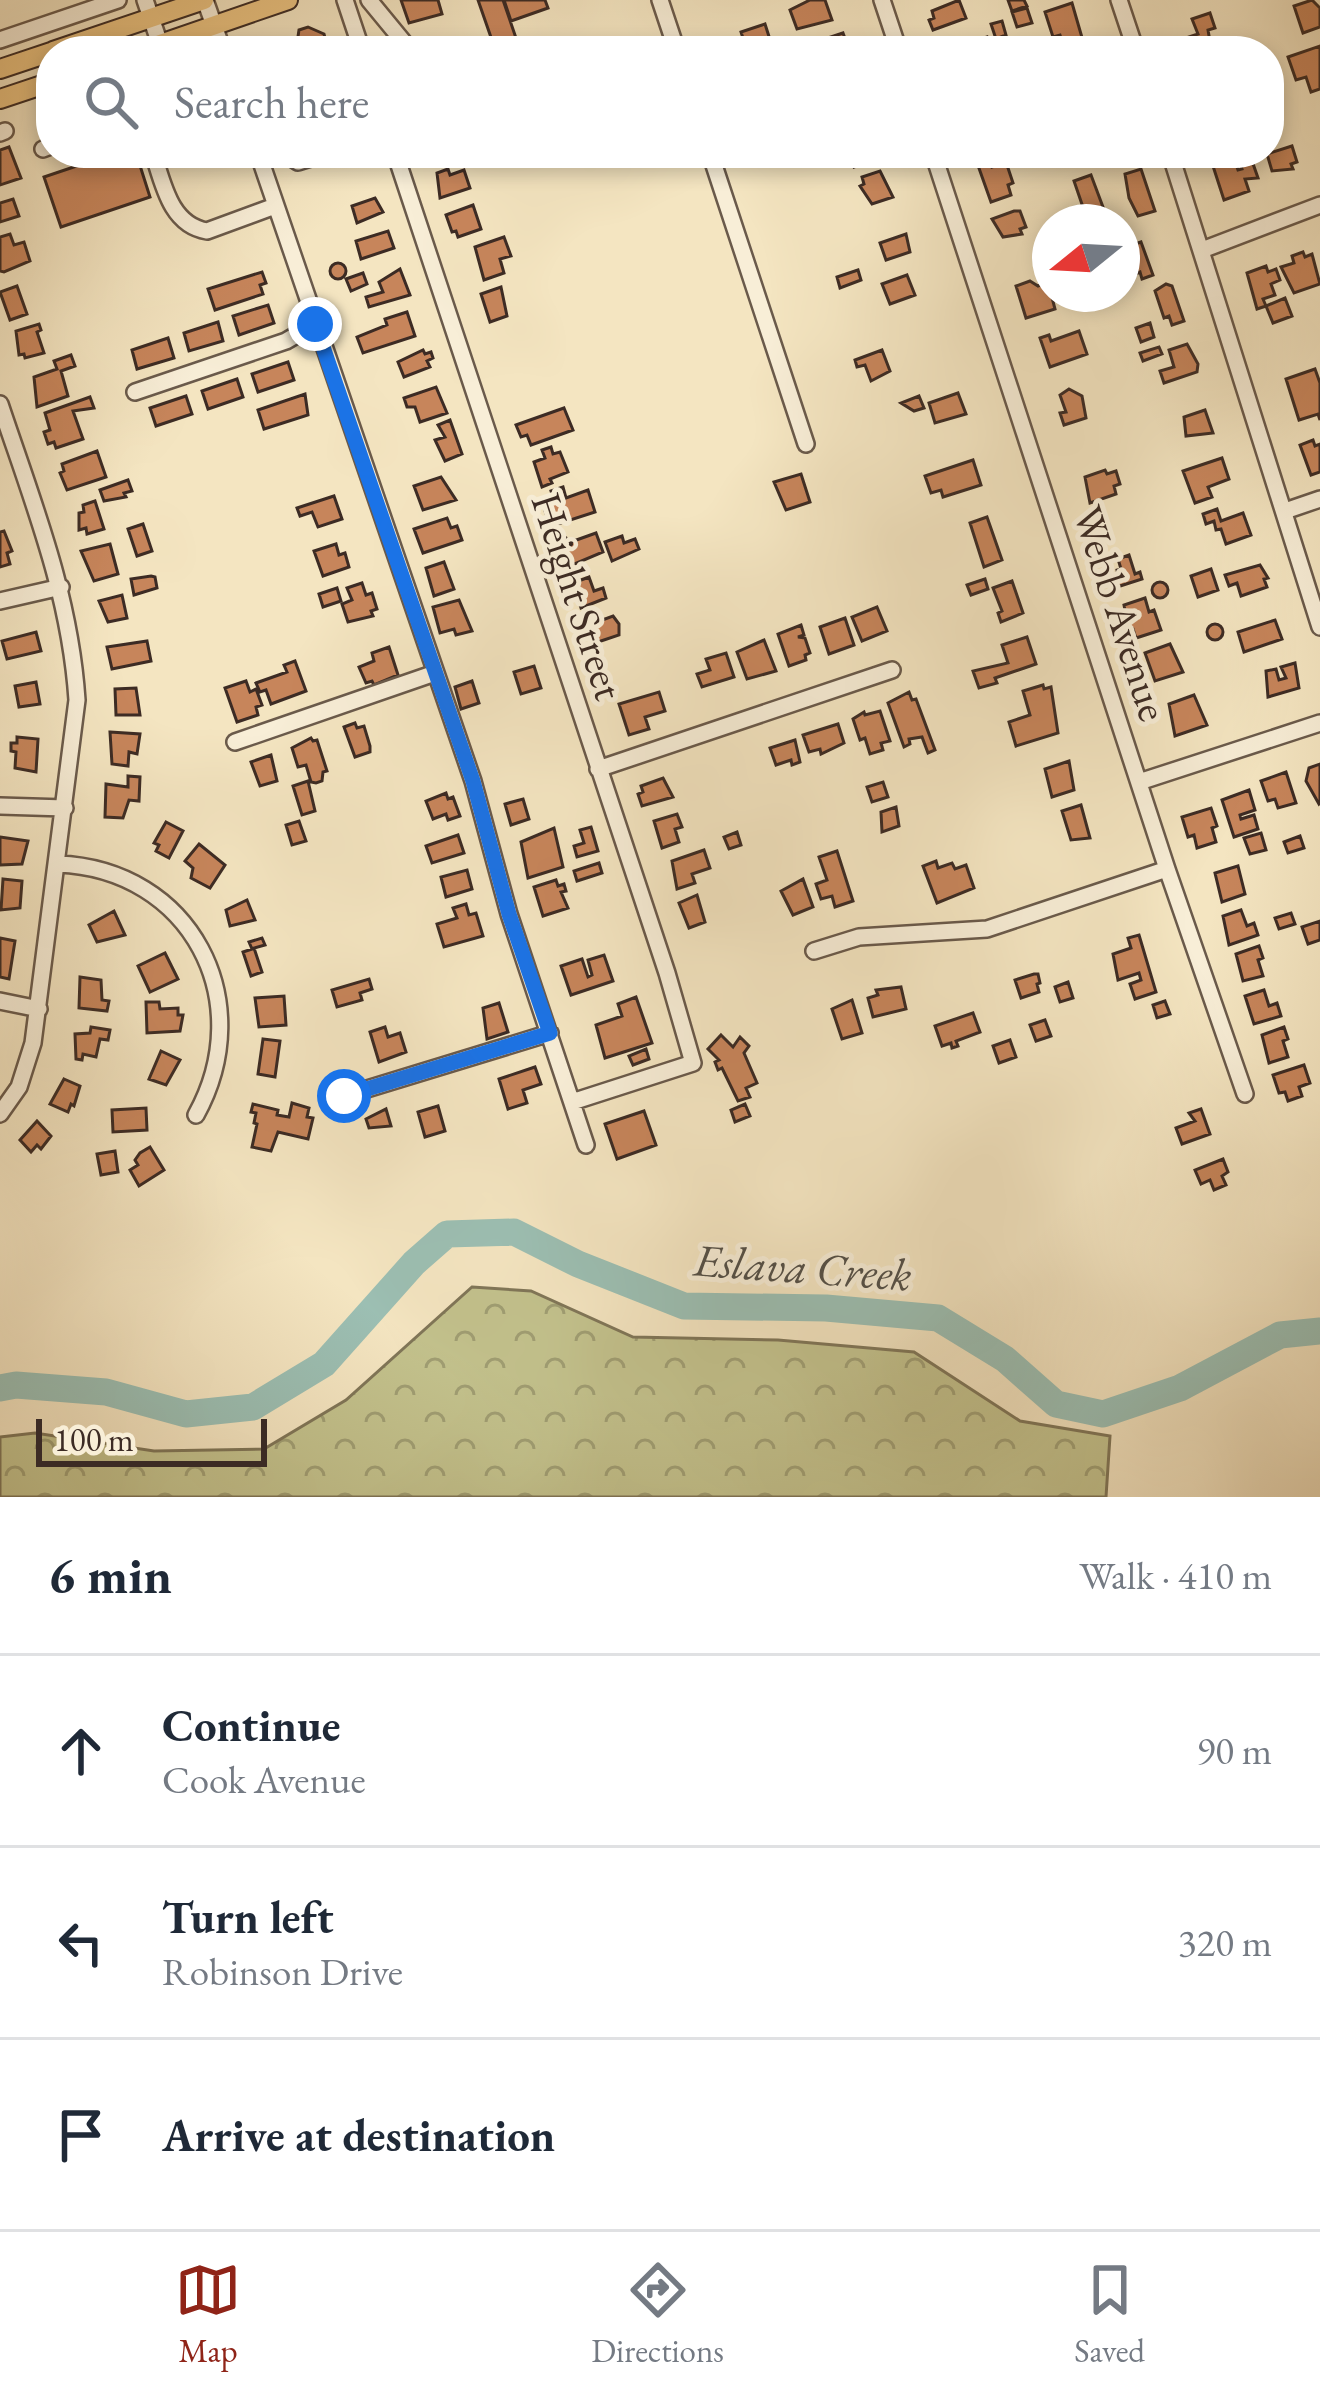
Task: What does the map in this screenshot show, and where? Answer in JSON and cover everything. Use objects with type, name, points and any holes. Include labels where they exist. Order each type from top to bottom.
[{"type":"main road","points":[[86,36],[148,9],[205,0]]},
{"type":"main road","points":[[184,36],[288,0]]},
{"type":"main road","points":[[0,69],[36,57]]},
{"type":"main road","points":[[0,99],[36,87]]},
{"type":"street","points":[[0,40],[118,0]]},
{"type":"street","points":[[205,0],[219,36]]},
{"type":"street","points":[[345,0],[357,36]]},
{"type":"street","points":[[369,0],[399,36]]},
{"type":"street","points":[[660,0],[671,36]]},
{"type":"street","points":[[882,0],[894,36]]},
{"type":"street","points":[[1119,0],[1131,36]]},
{"type":"street","points":[[159,168],[176,215],[195,229],[206,231],[275,206]]},
{"type":"street","points":[[263,168],[473,781],[509,914],[586,1145]]},
{"type":"street","name":"Height Street","points":[[400,168],[668,973],[693,1063],[572,1102]]},
{"type":"street","points":[[715,168],[806,444]]},
{"type":"street","name":"Webb Avenue","points":[[938,168],[1245,1094]]},
{"type":"street","points":[[1175,168],[1320,628]]},
{"type":"street","points":[[1202,250],[1317,206]]},
{"type":"street","points":[[135,392],[286,341],[315,324]]},
{"type":"street","points":[[0,404],[61,586],[74,647],[77,700],[39,1009],[19,1087],[0,1114]]},
{"type":"street","points":[[1285,511],[1320,499]]},
{"type":"street","points":[[0,601],[61,586]]},
{"type":"street","points":[[598,769],[892,670]]},
{"type":"street","points":[[236,742],[435,673]]},
{"type":"street","points":[[1139,782],[1320,723]]},
{"type":"street","points":[[0,806],[65,808]]},
{"type":"street","points":[[58,864],[113,871],[137,884],[175,913],[196,939],[210,970],[221,1022],[220,1054],[209,1093],[196,1115]]},
{"type":"street","points":[[814,951],[860,937],[987,929],[1167,868]]},
{"type":"street","points":[[0,1001],[39,1009]]},
{"type":"street","points":[[344,1096],[550,1033]]},
{"type":"green space","points":[[472,1287],[531,1291],[633,1337],[778,1340],[914,1352],[1020,1421],[1110,1436],[1106,1497],[0,1497],[0,1437],[35,1433],[154,1451],[264,1449],[346,1400]]},
{"type":"building","points":[[401,0],[438,0],[442,14],[409,23]]},
{"type":"building","points":[[478,0],[503,0],[515,36],[491,36]]},
{"type":"building","points":[[504,0],[545,0],[548,8],[511,21]]},
{"type":"building","points":[[810,0],[825,0],[832,20],[797,29],[790,10]]},
{"type":"building","points":[[959,0],[966,18],[933,30],[932,11]]},
{"type":"building","points":[[1008,0],[1024,0],[1027,6],[1012,11]]},
{"type":"building","points":[[1312,0],[1320,8],[1320,27],[1303,33],[1294,6]]},
{"type":"building","points":[[1072,3],[1082,36],[1053,36],[1045,12]]},
{"type":"building","points":[[1027,8],[1032,23],[1017,27],[1012,12]]},
{"type":"building","points":[[1210,13],[1215,28],[1208,30],[1209,36],[1192,36],[1198,34],[1192,19]]},
{"type":"building","points":[[1002,21],[1006,35],[995,36],[991,24]]},
{"type":"building","points":[[765,24],[769,36],[742,36],[741,32]]},
{"type":"building","points":[[308,27],[325,36],[298,36],[299,30]]},
{"type":"building","points":[[1320,46],[1320,89],[1311,92],[1306,77],[1296,80],[1288,57]]},
{"type":"building","points":[[1292,146],[1297,162],[1291,164],[1293,169],[1272,171],[1284,168],[1284,149]]},
{"type":"building","points":[[9,147],[21,178],[0,185],[0,150]]},
{"type":"building","points":[[71,168],[141,168],[150,197],[61,227],[44,177]]},
{"type":"building","points":[[979,168],[1008,168],[1011,195],[991,202]]},
{"type":"building","points":[[1214,168],[1254,168],[1258,178],[1245,179],[1249,191],[1224,200]]},
{"type":"building","points":[[448,169],[450,175],[464,170],[470,188],[440,198],[437,173]]},
{"type":"building","points":[[1141,169],[1155,211],[1140,215],[1140,204],[1132,204],[1129,198],[1125,174]]},
{"type":"building","points":[[880,171],[893,197],[872,204],[860,186],[862,177]]},
{"type":"building","points":[[1091,175],[1102,204],[1082,204],[1074,181]]},
{"type":"building","points":[[375,198],[383,212],[357,223],[352,206]]},
{"type":"building","points":[[13,199],[19,216],[0,222],[0,203]]},
{"type":"building","points":[[473,205],[481,229],[458,237],[446,215]]},
{"type":"building","points":[[1020,211],[1026,227],[1020,229],[1022,234],[1003,237],[992,219]]},
{"type":"building","points":[[388,231],[394,248],[361,259],[356,241]]},
{"type":"building","points":[[10,234],[14,245],[24,242],[30,261],[4,272],[0,271],[0,237]]},
{"type":"building","points":[[906,234],[910,252],[886,260],[880,243]]},
{"type":"building","points":[[504,237],[511,256],[500,259],[504,273],[484,280],[475,247]]},
{"type":"building","points":[[1140,242],[1153,275],[1142,279],[1140,272]]},
{"type":"building","points":[[1303,252],[1305,257],[1312,254],[1320,284],[1294,293],[1281,267],[1294,263],[1292,256]]},
{"type":"building","points":[[338,263],[346,271],[338,279],[330,271]]},
{"type":"building","points":[[1266,266],[1268,272],[1276,269],[1280,280],[1271,284],[1275,295],[1263,299],[1266,306],[1257,309],[1247,273]]},
{"type":"building","points":[[400,269],[410,295],[369,307],[366,297],[383,292],[379,282]]},
{"type":"building","points":[[858,270],[861,280],[840,288],[837,277]]},
{"type":"building","points":[[262,272],[263,294],[215,310],[208,289]]},
{"type":"building","points":[[363,273],[367,284],[351,291],[346,279]]},
{"type":"building","points":[[907,275],[915,295],[890,304],[882,284]]},
{"type":"building","points":[[1032,282],[1032,312],[1045,312],[1026,318],[1016,286]]},
{"type":"building","points":[[1166,284],[1172,286],[1184,321],[1172,325],[1169,316],[1164,318],[1155,291]]},
{"type":"building","points":[[17,286],[27,314],[10,320],[0,292]]},
{"type":"building","points":[[501,287],[507,316],[490,322],[481,294]]},
{"type":"building","points":[[1285,298],[1292,316],[1273,323],[1266,306]]},
{"type":"building","points":[[268,305],[274,323],[239,335],[233,316]]},
{"type":"building","points":[[407,312],[415,336],[363,353],[357,337]]},
{"type":"building","points":[[218,322],[223,341],[189,351],[184,333]]},
{"type":"building","points":[[1150,323],[1154,337],[1141,342],[1136,328]]},
{"type":"building","points":[[39,324],[44,353],[19,355],[16,331]]},
{"type":"building","points":[[1079,331],[1087,354],[1050,367],[1040,338],[1049,335],[1051,341]]},
{"type":"building","points":[[168,338],[174,358],[137,369],[132,350]]},
{"type":"building","points":[[1187,344],[1198,364],[1197,372],[1164,383],[1160,371],[1174,367],[1169,350]]},
{"type":"building","points":[[1159,347],[1162,354],[1143,361],[1140,353]]},
{"type":"building","points":[[423,350],[431,352],[430,367],[404,377],[398,362]]},
{"type":"building","points":[[882,350],[890,371],[871,381],[865,365],[857,367],[855,360]]},
{"type":"building","points":[[71,355],[75,366],[61,371],[68,396],[37,407],[34,377],[57,369],[54,361]]},
{"type":"building","points":[[288,362],[294,380],[258,392],[252,374]]},
{"type":"building","points":[[1315,369],[1320,383],[1320,420],[1318,414],[1299,420],[1286,379]]},
{"type":"building","points":[[237,379],[243,397],[208,409],[202,391]]},
{"type":"building","points":[[436,387],[447,413],[420,422],[415,407],[407,407],[404,398]]},
{"type":"building","points":[[1069,389],[1082,396],[1086,418],[1064,425],[1060,413],[1066,412],[1060,395]]},
{"type":"building","points":[[958,393],[966,414],[935,423],[929,403]]},
{"type":"building","points":[[305,394],[308,415],[264,429],[258,410]]},
{"type":"building","points":[[186,396],[192,414],[156,426],[150,408]]},
{"type":"building","points":[[919,396],[924,408],[914,411],[901,403]]},
{"type":"building","points":[[90,397],[94,408],[73,411],[83,439],[56,448],[54,442],[48,444],[45,413]]},
{"type":"building","points":[[564,408],[573,430],[531,445],[527,435],[521,437],[516,425]]},
{"type":"building","points":[[1205,410],[1213,433],[1186,436],[1184,417]]},
{"type":"building","points":[[450,420],[462,454],[445,461],[435,440],[445,437],[438,425]]},
{"type":"building","points":[[1313,440],[1315,446],[1320,444],[1320,472],[1311,475],[1300,445]]},
{"type":"building","points":[[551,447],[553,454],[560,452],[568,472],[542,487],[534,462],[545,458],[542,450]]},
{"type":"building","points":[[97,451],[106,477],[67,490],[60,473],[62,464]]},
{"type":"building","points":[[1222,458],[1229,479],[1208,487],[1212,497],[1195,503],[1183,471]]},
{"type":"building","points":[[973,460],[981,485],[943,497],[941,490],[931,493],[925,476]]},
{"type":"building","points":[[1105,470],[1107,474],[1116,471],[1120,484],[1114,486],[1116,494],[1090,503],[1085,477]]},
{"type":"building","points":[[801,474],[810,502],[786,510],[774,482]]},
{"type":"building","points":[[441,477],[456,500],[423,510],[414,486]]},
{"type":"building","points":[[128,480],[132,491],[124,493],[126,497],[104,501],[100,490]]},
{"type":"building","points":[[563,487],[566,498],[588,490],[595,512],[555,525],[549,522],[545,511],[554,501],[551,491]]},
{"type":"building","points":[[334,496],[342,519],[318,527],[312,512],[300,516],[297,508]]},
{"type":"building","points":[[95,501],[104,529],[87,534],[86,528],[79,530],[79,513],[84,512],[83,505]]},
{"type":"building","points":[[1217,509],[1221,521],[1243,513],[1251,535],[1226,544],[1221,529],[1216,530],[1214,521],[1206,524],[1203,514]]},
{"type":"building","points":[[987,517],[1002,560],[984,567],[970,523]]},
{"type":"building","points":[[447,518],[451,528],[457,526],[462,540],[423,553],[414,529]]},
{"type":"building","points":[[143,524],[152,551],[137,556],[128,529]]},
{"type":"building","points":[[4,531],[12,551],[7,553],[10,564],[0,567],[0,532]]},
{"type":"building","points":[[596,533],[603,552],[565,568],[558,555],[558,540],[566,538],[568,543]]},
{"type":"building","points":[[622,536],[624,543],[635,539],[639,549],[612,561],[605,542]]},
{"type":"building","points":[[110,544],[118,574],[94,581],[81,551]]},
{"type":"building","points":[[336,544],[349,567],[323,576],[314,551]]},
{"type":"building","points":[[1129,555],[1135,574],[1140,572],[1142,579],[1114,588],[1112,578],[1121,569],[1118,559]]},
{"type":"building","points":[[444,562],[454,589],[434,596],[426,568]]},
{"type":"building","points":[[1260,565],[1268,578],[1264,579],[1267,587],[1241,596],[1237,583],[1229,586],[1225,575]]},
{"type":"building","points":[[1211,569],[1218,590],[1198,597],[1191,576]]},
{"type":"building","points":[[151,576],[157,588],[134,595],[131,579]]},
{"type":"building","points":[[589,577],[594,591],[603,588],[606,598],[581,608],[573,583]]},
{"type":"building","points":[[985,579],[988,589],[971,595],[967,585]]},
{"type":"building","points":[[1012,581],[1023,613],[1001,622],[993,588]]},
{"type":"building","points":[[1160,582],[1168,590],[1160,598],[1152,590]]},
{"type":"building","points":[[362,583],[366,595],[372,593],[377,609],[371,611],[373,616],[348,622],[342,604],[352,600],[347,588]]},
{"type":"building","points":[[337,588],[341,601],[323,607],[319,594]]},
{"type":"building","points":[[122,595],[127,618],[108,622],[99,601]]},
{"type":"building","points":[[1145,598],[1161,630],[1136,638],[1133,629],[1129,630],[1124,605]]},
{"type":"building","points":[[459,600],[472,631],[440,633],[433,607]]},
{"type":"building","points":[[877,607],[887,631],[862,641],[852,617]]},
{"type":"building","points":[[613,616],[619,635],[592,644],[586,626]]},
{"type":"building","points":[[845,618],[854,645],[829,654],[820,627]]},
{"type":"building","points":[[1275,620],[1282,639],[1244,652],[1238,632]]},
{"type":"building","points":[[1215,624],[1223,632],[1215,640],[1207,632]]},
{"type":"building","points":[[801,625],[804,635],[798,637],[805,638],[810,653],[806,660],[789,666],[778,634]]},
{"type":"building","points":[[36,632],[41,651],[7,659],[2,641]]},
{"type":"building","points":[[1027,637],[1036,664],[979,688],[973,671],[1008,663],[1002,645]]},
{"type":"building","points":[[764,640],[776,671],[747,679],[737,652]]},
{"type":"building","points":[[147,641],[151,661],[112,669],[107,647]]},
{"type":"building","points":[[1170,644],[1183,672],[1155,681],[1145,653]]},
{"type":"building","points":[[389,647],[398,675],[374,685],[366,683],[359,667],[374,661],[372,653]]},
{"type":"building","points":[[726,653],[734,677],[702,687],[697,674],[710,670],[706,659]]},
{"type":"building","points":[[295,661],[306,691],[271,704],[266,690],[260,692],[256,683],[287,672],[284,665]]},
{"type":"building","points":[[1295,663],[1299,688],[1268,697],[1266,671],[1276,669],[1279,680],[1286,678],[1281,667]]},
{"type":"building","points":[[534,666],[541,688],[521,694],[514,672]]},
{"type":"building","points":[[246,681],[250,692],[256,689],[262,705],[256,707],[258,715],[237,722],[225,688]]},
{"type":"building","points":[[472,681],[479,703],[461,709],[455,687]]},
{"type":"building","points":[[36,682],[40,704],[19,707],[15,686]]},
{"type":"building","points":[[1043,685],[1044,689],[1051,687],[1058,733],[1016,746],[1009,722],[1030,715],[1023,691]]},
{"type":"building","points":[[136,688],[140,715],[116,715],[115,689]]},
{"type":"building","points":[[659,692],[665,711],[645,717],[649,729],[629,735],[619,704]]},
{"type":"building","points":[[909,692],[935,750],[928,753],[922,737],[909,739],[904,747],[888,703]]},
{"type":"building","points":[[1194,695],[1207,725],[1175,736],[1169,704]]},
{"type":"building","points":[[880,711],[890,741],[881,743],[883,750],[870,754],[853,719]]},
{"type":"building","points":[[355,723],[357,728],[364,726],[370,752],[355,757],[344,727]]},
{"type":"building","points":[[838,724],[844,743],[821,754],[820,749],[809,752],[803,735]]},
{"type":"building","points":[[110,732],[140,734],[137,754],[129,752],[128,766],[112,764]]},
{"type":"building","points":[[17,737],[38,739],[36,772],[15,768],[11,743],[17,743]]},
{"type":"building","points":[[311,738],[317,740],[327,771],[316,783],[311,782],[306,765],[298,767],[292,748]]},
{"type":"building","points":[[795,740],[800,762],[776,765],[770,748]]},
{"type":"building","points":[[271,755],[277,781],[260,786],[251,762]]},
{"type":"building","points":[[1069,761],[1074,790],[1052,797],[1045,769]]},
{"type":"building","points":[[1320,764],[1319,804],[1306,781],[1309,768]]},
{"type":"building","points":[[1286,772],[1296,803],[1278,808],[1275,799],[1268,801],[1261,781]]},
{"type":"building","points":[[128,776],[140,777],[139,801],[129,800],[123,818],[105,817],[106,784],[128,787]]},
{"type":"building","points":[[663,778],[673,797],[642,806],[641,786]]},
{"type":"building","points":[[308,781],[315,811],[302,815],[293,786]]},
{"type":"building","points":[[883,782],[888,797],[872,802],[867,787]]},
{"type":"building","points":[[1249,790],[1255,810],[1240,815],[1241,819],[1254,815],[1258,829],[1234,837],[1222,800]]},
{"type":"building","points":[[446,793],[448,799],[453,797],[460,816],[433,819],[426,801]]},
{"type":"building","points":[[523,799],[529,819],[511,825],[505,804]]},
{"type":"building","points":[[1081,805],[1090,838],[1071,840],[1062,811]]},
{"type":"building","points":[[896,807],[899,826],[882,832],[881,812]]},
{"type":"building","points":[[1211,808],[1216,842],[1197,848],[1182,817]]},
{"type":"building","points":[[677,814],[682,827],[675,829],[679,842],[662,848],[654,821]]},
{"type":"building","points":[[299,821],[306,841],[292,845],[286,825]]},
{"type":"building","points":[[166,822],[183,831],[169,858],[156,851],[159,845],[154,843]]},
{"type":"building","points":[[591,827],[598,851],[577,857],[574,846],[584,843],[580,830]]},
{"type":"building","points":[[554,828],[563,867],[528,878],[521,842]]},
{"type":"building","points":[[737,832],[741,845],[729,849],[724,837]]},
{"type":"building","points":[[1261,833],[1266,850],[1250,854],[1244,838]]},
{"type":"building","points":[[458,835],[464,853],[432,863],[426,846]]},
{"type":"building","points":[[1300,836],[1304,848],[1288,853],[1284,842]]},
{"type":"building","points":[[0,837],[28,841],[22,864],[0,865]]},
{"type":"building","points":[[199,844],[225,865],[210,888],[191,878],[193,868],[185,861]]},
{"type":"building","points":[[704,850],[710,868],[692,874],[695,883],[677,889],[672,861]]},
{"type":"building","points":[[837,851],[853,901],[835,907],[832,896],[821,899],[816,884],[827,880],[819,857]]},
{"type":"building","points":[[936,861],[938,868],[966,865],[974,888],[937,903],[923,866]]},
{"type":"building","points":[[599,863],[602,873],[577,881],[574,871]]},
{"type":"building","points":[[1238,866],[1245,894],[1222,902],[1215,873]]},
{"type":"building","points":[[467,870],[472,889],[446,897],[441,877]]},
{"type":"building","points":[[3,879],[22,881],[20,908],[1,910]]},
{"type":"building","points":[[803,879],[813,907],[793,915],[781,891]]},
{"type":"building","points":[[556,880],[558,886],[564,884],[566,891],[561,892],[568,908],[543,916],[534,887]]},
{"type":"building","points":[[697,895],[705,922],[689,928],[679,903]]},
{"type":"building","points":[[247,900],[255,920],[230,926],[226,910]]},
{"type":"building","points":[[466,904],[469,915],[476,913],[483,936],[444,947],[437,924],[457,918],[453,908]]},
{"type":"building","points":[[1241,910],[1247,926],[1254,923],[1258,935],[1229,945],[1223,916]]},
{"type":"building","points":[[114,911],[125,935],[97,942],[89,925]]},
{"type":"building","points":[[1291,913],[1295,924],[1279,929],[1275,918]]},
{"type":"building","points":[[1320,921],[1320,940],[1308,944],[1302,927]]},
{"type":"building","points":[[1139,935],[1156,992],[1135,999],[1130,984],[1141,980],[1139,973],[1118,980],[1113,954],[1131,948],[1128,938]]},
{"type":"building","points":[[0,938],[15,941],[9,979],[0,977]]},
{"type":"building","points":[[262,938],[265,945],[254,948],[262,972],[251,976],[243,952],[252,949],[249,942]]},
{"type":"building","points":[[1259,946],[1263,976],[1243,981],[1236,954]]},
{"type":"building","points":[[165,953],[178,979],[150,992],[138,966]]},
{"type":"building","points":[[604,955],[613,981],[571,995],[561,966],[582,959],[588,977],[592,975],[588,960]]},
{"type":"building","points":[[1038,974],[1039,992],[1021,998],[1015,980]]},
{"type":"building","points":[[80,977],[101,980],[102,1000],[109,1001],[107,1011],[79,1008]]},
{"type":"building","points":[[369,979],[372,989],[360,993],[362,1000],[337,1007],[332,990]]},
{"type":"building","points":[[1068,982],[1073,998],[1060,1002],[1055,987]]},
{"type":"building","points":[[901,987],[906,1009],[873,1017],[868,998],[878,995],[876,990]]},
{"type":"building","points":[[1264,990],[1269,1006],[1277,1003],[1281,1016],[1254,1024],[1245,996]]},
{"type":"building","points":[[284,996],[286,1025],[259,1027],[255,998]]},
{"type":"building","points":[[636,997],[652,1043],[605,1058],[596,1025],[622,1016],[618,1004]]},
{"type":"building","points":[[852,1000],[862,1033],[842,1039],[832,1009]]},
{"type":"building","points":[[1165,1001],[1170,1014],[1157,1018],[1153,1005]]},
{"type":"building","points":[[146,1002],[159,1002],[160,1009],[178,1008],[178,1015],[183,1015],[180,1031],[147,1033]]},
{"type":"building","points":[[499,1003],[508,1032],[487,1039],[483,1008]]},
{"type":"building","points":[[973,1013],[980,1032],[956,1041],[958,1046],[942,1046],[935,1026]]},
{"type":"building","points":[[1045,1020],[1051,1036],[1036,1041],[1030,1025]]},
{"type":"building","points":[[91,1027],[110,1030],[108,1040],[100,1039],[96,1057],[83,1054],[82,1060],[76,1059],[75,1034],[90,1033]]},
{"type":"building","points":[[385,1027],[388,1037],[400,1033],[406,1052],[379,1062],[370,1032]]},
{"type":"building","points":[[1284,1027],[1288,1057],[1269,1063],[1262,1035]]},
{"type":"building","points":[[721,1035],[733,1047],[740,1037],[749,1046],[744,1053],[757,1083],[746,1088],[750,1097],[738,1101],[722,1068],[718,1070],[715,1062],[719,1060],[708,1049]]},
{"type":"building","points":[[263,1039],[280,1041],[275,1077],[258,1074]]},
{"type":"building","points":[[1010,1040],[1016,1057],[999,1063],[993,1046]]},
{"type":"building","points":[[646,1049],[649,1059],[633,1065],[629,1056]]},
{"type":"building","points":[[161,1051],[180,1060],[166,1085],[149,1079]]},
{"type":"building","points":[[1304,1065],[1310,1083],[1299,1087],[1302,1096],[1288,1101],[1285,1092],[1279,1093],[1273,1075]]},
{"type":"building","points":[[535,1067],[541,1084],[523,1090],[527,1103],[508,1109],[499,1079]]},
{"type":"building","points":[[64,1079],[80,1086],[68,1112],[50,1104]]},
{"type":"building","points":[[292,1103],[309,1108],[307,1117],[313,1118],[308,1139],[278,1132],[271,1151],[252,1147],[257,1124],[253,1104],[289,1117]]},
{"type":"building","points":[[745,1104],[750,1116],[735,1122],[731,1110]]},
{"type":"building","points":[[438,1106],[445,1131],[425,1137],[418,1112]]},
{"type":"building","points":[[146,1108],[147,1130],[113,1132],[112,1110]]},
{"type":"building","points":[[386,1109],[391,1126],[369,1128],[366,1119]]},
{"type":"building","points":[[1201,1109],[1210,1134],[1182,1144],[1176,1128],[1195,1121],[1189,1113]]},
{"type":"building","points":[[644,1111],[656,1145],[617,1159],[605,1124]]},
{"type":"building","points":[[37,1121],[51,1136],[41,1149],[37,1145],[31,1152],[20,1140]]},
{"type":"building","points":[[150,1147],[164,1170],[139,1186],[130,1170],[138,1165],[135,1160],[140,1153]]},
{"type":"building","points":[[115,1151],[118,1172],[101,1175],[97,1154]]},
{"type":"building","points":[[1223,1159],[1226,1185],[1214,1190],[1210,1180],[1201,1184],[1195,1170]]},
{"type":"waterway","name":"Eslava Creek","points":[[0,1388],[16,1385],[106,1392],[186,1414],[253,1407],[324,1364],[414,1263],[447,1234],[514,1232],[578,1264],[684,1306],[826,1308],[938,1318],[1005,1359],[1056,1404],[1103,1414],[1180,1388],[1280,1335],[1320,1331]]},
{"type":"route","points":[[315,324],[473,781],[509,914],[550,1033],[344,1096]]}]
